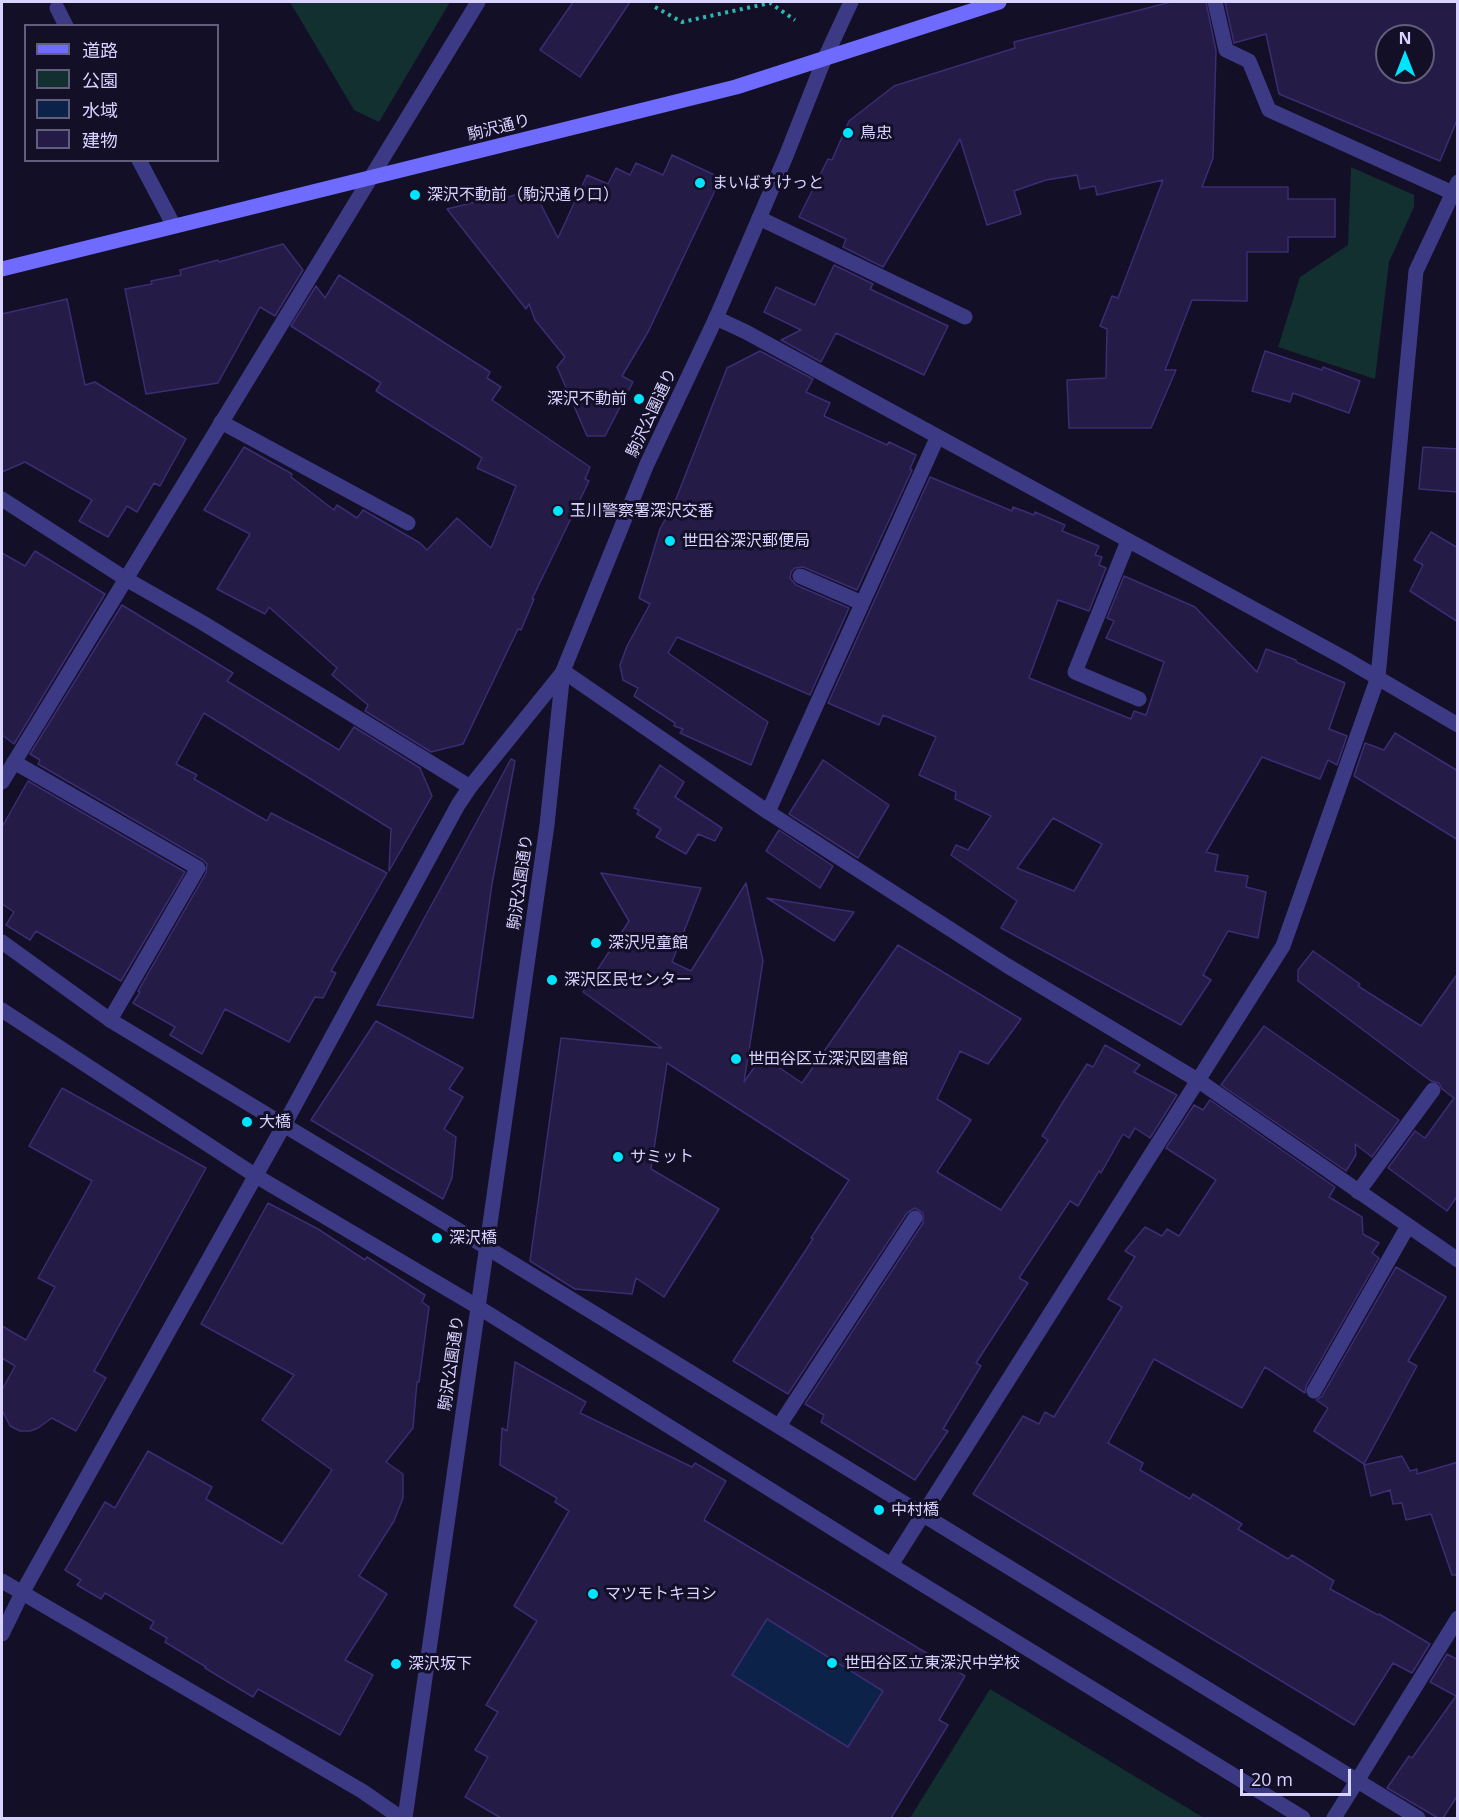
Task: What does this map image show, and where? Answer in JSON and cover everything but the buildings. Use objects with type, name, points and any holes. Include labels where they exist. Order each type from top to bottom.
[{"type":"main road","name":"駒沢通り","points":[[2,269],[736,87],[999,2]]},
{"type":"street","points":[[2,782],[478,2]]},
{"type":"street","name":"駒沢公園通り","points":[[403,1818],[547,825],[563,672],[647,464],[716,318],[786,156],[824,60],[851,2]]},
{"type":"street","points":[[891,1565],[1283,946],[1378,677],[1416,272],[1456,190],[1269,110],[1249,61],[1226,51],[1215,2]]},
{"type":"street","points":[[57,8],[65,24]]},
{"type":"street","points":[[140,162],[174,226]]},
{"type":"street","points":[[759,218],[965,316]]},
{"type":"street","points":[[716,318],[746,332],[1378,677],[1458,725]]},
{"type":"street","points":[[221,422],[408,523]]},
{"type":"street","points":[[768,812],[937,438]]},
{"type":"street","points":[[2,499],[126,579],[203,623],[470,787]]},
{"type":"street","points":[[1128,541],[1075,672],[1139,699]]},
{"type":"street","points":[[800,576],[862,603]]},
{"type":"street","points":[[2,1634],[22,1593],[256,1176],[458,806],[470,787],[563,672],[768,812],[1006,965],[1199,1081],[1458,1260]]},
{"type":"street","points":[[14,762],[198,868],[110,1020]]},
{"type":"street","points":[[2,942],[110,1020],[486,1247],[1418,1818]]},
{"type":"street","points":[[2,1010],[256,1176],[478,1307],[891,1565],[1303,1818]]},
{"type":"street","points":[[1358,1192],[1432,1090]]},
{"type":"street","points":[[779,1426],[915,1218]]},
{"type":"street","points":[[1314,1391],[1408,1226]]},
{"type":"street","points":[[2,1581],[362,1791],[403,1818]]},
{"type":"street","points":[[1334,1818],[1455,1626]]},
{"type":"path","points":[[655,7],[682,22],[770,3],[795,20]]},
{"type":"green space","points":[[290,2],[450,2],[379,122],[354,110]]},
{"type":"green space","points":[[1351,167],[1414,195],[1414,207],[1389,262],[1375,379],[1278,347],[1300,277],[1348,245]]},
{"type":"green space","points":[[990,1689],[1204,1818],[910,1818]]},
{"type":"water","points":[[767,1619],[883,1691],[848,1747],[732,1675]]},
{"type":"place","name":"鳥忠","points":[[848,133]]},
{"type":"place","name":"まいばすけっと","points":[[700,183]]},
{"type":"place","name":"深沢不動前（駒沢通り口）","points":[[415,195]]},
{"type":"place","name":"深沢不動前","points":[[639,399]]},
{"type":"place","name":"玉川警察署深沢交番","points":[[558,511]]},
{"type":"place","name":"世田谷深沢郵便局","points":[[670,541]]},
{"type":"place","name":"深沢児童館","points":[[596,943]]},
{"type":"place","name":"深沢区民センター","points":[[552,980]]},
{"type":"place","name":"世田谷区立深沢図書館","points":[[736,1059]]},
{"type":"place","name":"大橋","points":[[247,1122]]},
{"type":"place","name":"サミット","points":[[618,1157]]},
{"type":"place","name":"深沢橋","points":[[437,1238]]},
{"type":"place","name":"中村橋","points":[[879,1510]]},
{"type":"place","name":"マツモトキヨシ","points":[[593,1594]]},
{"type":"place","name":"世田谷区立東深沢中学校","points":[[832,1663]]},
{"type":"place","name":"深沢坂下","points":[[396,1664]]}]
